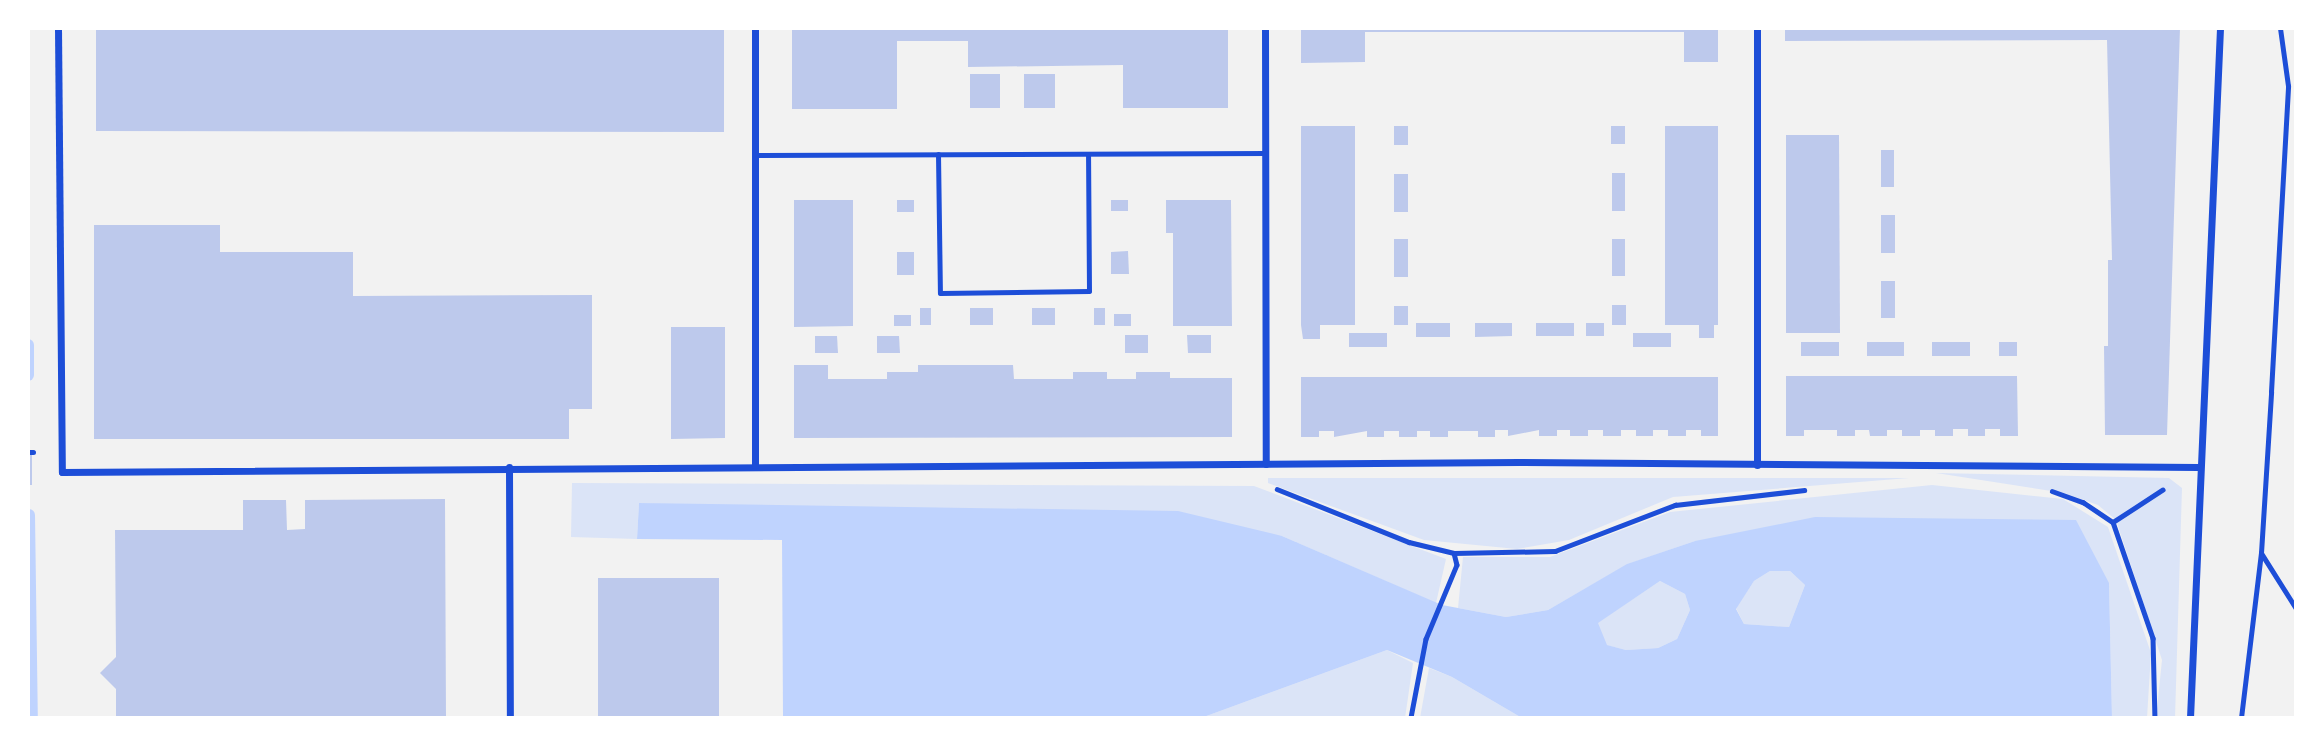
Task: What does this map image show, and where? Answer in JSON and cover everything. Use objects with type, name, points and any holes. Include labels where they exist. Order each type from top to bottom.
[{"type":"street","points":[[58,28],[62,472],[755,465],[2198,467]]},
{"type":"street","points":[[755,28],[755,465]]},
{"type":"street","points":[[1264,464],[1265,28]]},
{"type":"street","points":[[1757,28],[1758,465]]},
{"type":"street","points":[[2190,718],[2198,467],[2220,28]]},
{"type":"street","points":[[509,467],[510,718]]},
{"type":"lane","points":[[755,155],[1266,153]]},
{"type":"lane","points":[[938,154],[940,293],[1089,291],[1087,154]]},
{"type":"path","points":[[2241,718],[2262,553],[2288,86],[2280,28]]},
{"type":"path","points":[[1264,464],[1262,483],[1409,542],[1454,553],[1555,551],[1675,505],[1814,489]]},
{"type":"path","points":[[2113,522],[2198,467]]},
{"type":"path","points":[[2040,487],[2083,502],[2113,522],[2153,638],[2155,718]]},
{"type":"path","points":[[1411,718],[1426,639],[1457,565],[1454,553]]},
{"type":"path","points":[[2262,553],[2296,608]]},
{"type":"shaded area","points":[[1936,473],[2169,478],[2182,488],[2175,718],[2156,718],[2162,660],[2116,520],[2098,505],[2064,493]]},
{"type":"shaded area","points":[[1268,478],[1909,478],[1673,497],[1569,540],[1517,549],[1424,540],[1268,483]]},
{"type":"shaded area","points":[[572,483],[1254,486],[1446,559],[1436,603],[1282,536],[639,503],[637,539],[571,537]]},
{"type":"shaded area","points":[[1932,485],[2063,499],[2108,527],[2151,653],[2147,718],[2112,718],[2109,583],[1695,541],[1628,564],[1548,610],[1506,617],[1458,608],[1463,557],[1550,557],[1670,512]]},
{"type":"shaded area","points":[[1770,571],[1790,571],[1805,585],[1789,627],[1744,624],[1736,608],[1754,581]]},
{"type":"shaded area","points":[[1660,581],[1685,594],[1690,610],[1677,639],[1658,648],[1626,650],[1606,645],[1597,623]]},
{"type":"shaded area","points":[[1387,650],[1413,663],[1405,718],[1201,718]]},
{"type":"shaded area","points":[[1429,668],[1452,677],[1522,718],[1420,718]]},
{"type":"water","points":[[639,503],[1178,511],[1282,536],[1442,605],[1506,617],[1548,610],[1627,564],[1695,541],[1815,517],[2076,520],[2109,583],[2112,718],[1522,718],[1452,677],[1387,650],[1201,718],[783,718],[782,540],[637,539]],"holes":[[[1770,571],[1790,571],[1805,585],[1789,627],[1744,624],[1736,609],[1754,581]],[[1660,581],[1685,594],[1690,610],[1677,639],[1658,648],[1626,650],[1607,645],[1598,623]]]},
{"type":"building","points":[[96,28],[724,28],[724,132],[96,131]]},
{"type":"building","points":[[792,28],[1228,28],[1228,108],[1123,108],[1123,65],[968,67],[968,41],[897,41],[897,109],[792,109]]},
{"type":"building","points":[[1301,28],[1718,28],[1718,62],[1684,62],[1684,32],[1365,32],[1365,62],[1301,63]]},
{"type":"building","points":[[1785,28],[2180,28],[2167,435],[2105,435],[2104,346],[2108,346],[2108,260],[2112,260],[2107,40],[1785,41]]},
{"type":"building","points":[[970,74],[1000,74],[1000,108],[970,108]]},
{"type":"building","points":[[1024,74],[1055,74],[1055,108],[1024,108]]},
{"type":"building","points":[[1301,126],[1355,126],[1355,325],[1320,325],[1320,339],[1303,339],[1301,325]]},
{"type":"building","points":[[1394,126],[1408,126],[1408,145],[1394,145]]},
{"type":"building","points":[[1611,126],[1625,126],[1625,144],[1611,144]]},
{"type":"building","points":[[1665,126],[1718,126],[1718,325],[1714,325],[1714,338],[1699,338],[1699,325],[1665,325]]},
{"type":"building","points":[[1786,135],[1839,135],[1840,333],[1786,333]]},
{"type":"building","points":[[1881,150],[1894,150],[1894,187],[1881,187]]},
{"type":"building","points":[[1612,173],[1625,173],[1625,211],[1612,211]]},
{"type":"building","points":[[1394,174],[1408,174],[1408,212],[1394,212]]},
{"type":"building","points":[[794,200],[853,200],[853,326],[794,327]]},
{"type":"building","points":[[897,200],[914,200],[914,212],[897,212]]},
{"type":"building","points":[[1111,200],[1128,200],[1128,211],[1111,211]]},
{"type":"building","points":[[1166,200],[1231,200],[1232,326],[1173,326],[1173,233],[1166,233]]},
{"type":"building","points":[[1881,215],[1895,215],[1895,253],[1881,253]]},
{"type":"building","points":[[94,225],[220,225],[220,252],[353,252],[353,296],[592,295],[592,409],[569,409],[569,439],[94,439]]},
{"type":"building","points":[[1394,239],[1408,239],[1408,277],[1394,277]]},
{"type":"building","points":[[1612,239],[1625,239],[1625,276],[1612,276]]},
{"type":"building","points":[[1128,251],[1129,274],[1111,274],[1111,252]]},
{"type":"building","points":[[897,252],[914,252],[914,275],[897,275]]},
{"type":"building","points":[[1881,281],[1895,281],[1895,318],[1881,318]]},
{"type":"building","points":[[1612,305],[1626,305],[1626,325],[1612,325]]},
{"type":"building","points":[[1394,306],[1408,306],[1408,325],[1394,325]]},
{"type":"building","points":[[920,308],[931,308],[931,325],[920,325]]},
{"type":"building","points":[[970,308],[993,308],[993,325],[970,325]]},
{"type":"building","points":[[1032,308],[1055,308],[1055,325],[1032,325]]},
{"type":"building","points":[[1094,308],[1105,308],[1105,325],[1094,325]]},
{"type":"building","points":[[1114,314],[1131,314],[1131,326],[1114,326]]},
{"type":"building","points":[[894,315],[911,315],[911,326],[894,326]]},
{"type":"building","points":[[1416,323],[1450,323],[1450,337],[1416,337]]},
{"type":"building","points":[[1475,323],[1512,323],[1512,336],[1475,337]]},
{"type":"building","points":[[1536,323],[1574,323],[1574,336],[1536,336]]},
{"type":"building","points":[[1586,323],[1604,323],[1604,336],[1586,336]]},
{"type":"building","points":[[671,327],[725,327],[725,438],[671,439]]},
{"type":"building","points":[[1349,333],[1387,333],[1387,347],[1349,347]]},
{"type":"building","points":[[1633,333],[1671,333],[1671,347],[1633,347]]},
{"type":"building","points":[[1125,335],[1148,335],[1148,353],[1125,353]]},
{"type":"building","points":[[1187,335],[1211,335],[1211,353],[1188,353]]},
{"type":"building","points":[[815,336],[837,336],[838,353],[815,353]]},
{"type":"building","points":[[877,336],[899,336],[900,353],[877,353]]},
{"type":"building","points":[[1801,342],[1839,342],[1839,356],[1801,356]]},
{"type":"building","points":[[1867,342],[1904,342],[1904,356],[1867,356]]},
{"type":"building","points":[[1932,342],[1970,342],[1970,356],[1932,356]]},
{"type":"building","points":[[1999,342],[2017,342],[2017,356],[1999,356]]},
{"type":"building","points":[[794,365],[828,365],[828,379],[887,379],[887,372],[918,372],[918,365],[1013,365],[1014,379],[1073,379],[1073,372],[1107,372],[1107,379],[1136,379],[1136,372],[1170,372],[1170,378],[1232,378],[1232,437],[794,438]]},
{"type":"building","points":[[1786,376],[2017,376],[2018,436],[2000,436],[2000,429],[1985,429],[1985,436],[1968,436],[1968,429],[1953,429],[1953,436],[1935,436],[1935,430],[1920,430],[1920,436],[1902,436],[1902,430],[1887,430],[1887,436],[1870,436],[1869,430],[1855,430],[1855,436],[1837,436],[1837,430],[1804,430],[1804,436],[1786,436]]},
{"type":"building","points":[[1301,377],[1718,377],[1718,436],[1701,436],[1701,430],[1686,430],[1686,436],[1668,436],[1668,430],[1653,430],[1653,436],[1636,436],[1636,430],[1621,430],[1621,436],[1603,436],[1603,430],[1588,430],[1588,436],[1570,436],[1570,430],[1557,430],[1557,436],[1539,436],[1539,430],[1508,436],[1508,430],[1495,430],[1495,437],[1478,437],[1478,431],[1448,431],[1448,437],[1430,437],[1430,431],[1417,431],[1417,437],[1399,437],[1399,431],[1384,431],[1384,437],[1367,437],[1367,431],[1334,437],[1334,431],[1319,431],[1319,437],[1301,437]]},
{"type":"building","points":[[28,453],[32,453],[32,485],[28,485]]},
{"type":"building","points":[[445,499],[446,718],[116,718],[116,689],[100,673],[116,657],[115,530],[243,530],[243,500],[286,500],[287,530],[305,529],[305,500]]},
{"type":"building","points":[[598,578],[719,578],[719,716],[598,718]]},
{"type":"waterway","points":[[28,345],[28,375]]},
{"type":"waterway","points":[[29,515],[32,718]]}]
